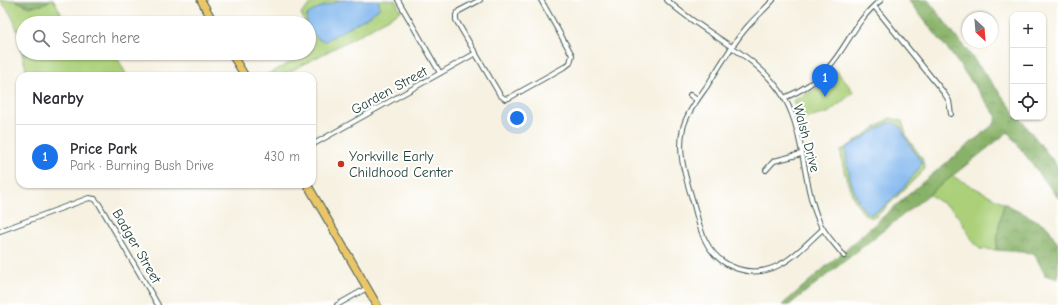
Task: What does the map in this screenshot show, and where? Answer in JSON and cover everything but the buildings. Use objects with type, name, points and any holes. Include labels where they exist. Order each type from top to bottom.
[{"type":"highway","points":[[201,0],[210,16]]},
{"type":"highway","points":[[235,60],[243,72]]},
{"type":"highway","points":[[309,188],[377,305]]},
{"type":"street","points":[[398,0],[440,74]]},
{"type":"street","points":[[480,0],[459,11],[456,15],[456,20],[500,95],[505,99],[570,63],[572,55],[541,0]]},
{"type":"street","name":"Walsh Drive","points":[[667,0],[695,24],[732,48],[766,73],[784,98],[792,115],[814,209],[823,229],[844,256]]},
{"type":"street","points":[[773,0],[748,26],[697,100],[684,126],[681,148],[682,160],[702,234],[716,257],[728,265],[742,271],[769,270],[786,261],[823,229]]},
{"type":"street","points":[[784,98],[811,83],[828,68],[854,29],[881,0]]},
{"type":"street","points":[[874,6],[944,93],[952,114]]},
{"type":"street","name":"Garden Street","points":[[316,144],[476,53]]},
{"type":"street","points":[[690,95],[697,100]]},
{"type":"street","points":[[766,170],[774,161],[802,154]]},
{"type":"street","name":"Badger Street","points":[[0,231],[89,198],[95,199],[158,305]]},
{"type":"street","points":[[337,305],[367,288]]},
{"type":"green space","points":[[0,0],[15,0],[28,7],[42,5],[50,0],[54,0],[62,16],[16,16],[16,27],[7,9],[0,2]]},
{"type":"green space","points":[[15,0],[50,0],[41,5],[33,6]]},
{"type":"green space","points":[[315,0],[342,0],[316,9],[307,16],[302,16],[301,13]]},
{"type":"green space","points":[[378,0],[395,0],[401,11],[316,58],[316,36],[319,40],[325,41],[378,10],[380,7]]},
{"type":"green space","points":[[908,0],[928,0],[962,44],[962,48],[965,48],[1010,106],[1010,120],[1021,120],[1058,167],[1058,198],[1008,132],[789,305],[782,305],[924,181],[994,124],[997,117],[953,56]]},
{"type":"green space","points":[[24,60],[119,60],[125,72],[27,72]]},
{"type":"green space","points":[[295,60],[312,60],[289,72],[272,72]]},
{"type":"green space","points":[[836,70],[854,92],[828,113],[800,120],[793,101],[815,89]]},
{"type":"green space","points":[[890,118],[902,121],[907,137],[922,158],[925,169],[876,217],[869,217],[862,212],[851,192],[841,151]],"holes":[[[888,123],[903,132],[921,161],[892,200],[877,211],[870,214],[864,210],[855,195],[849,174],[846,148]]]},
{"type":"green space","points":[[952,176],[1004,203],[999,225],[996,250],[980,249],[972,240],[953,210],[929,194]]},
{"type":"green space","points":[[1004,203],[1047,226],[1058,244],[1058,279],[1045,275],[1034,253],[996,250],[999,225]]},
{"type":"water","points":[[342,0],[378,0],[380,7],[371,15],[325,41],[316,36],[316,16],[307,16],[316,9]]},
{"type":"water","points":[[888,123],[894,123],[900,126],[907,141],[922,163],[913,176],[891,200],[876,212],[870,214],[860,203],[852,184],[847,164],[846,148]]},
{"type":"place","name":"Price Park","points":[[825,97]]},
{"type":"place","name":"Yorkville Early Childhood Center","points":[[341,164]]}]
